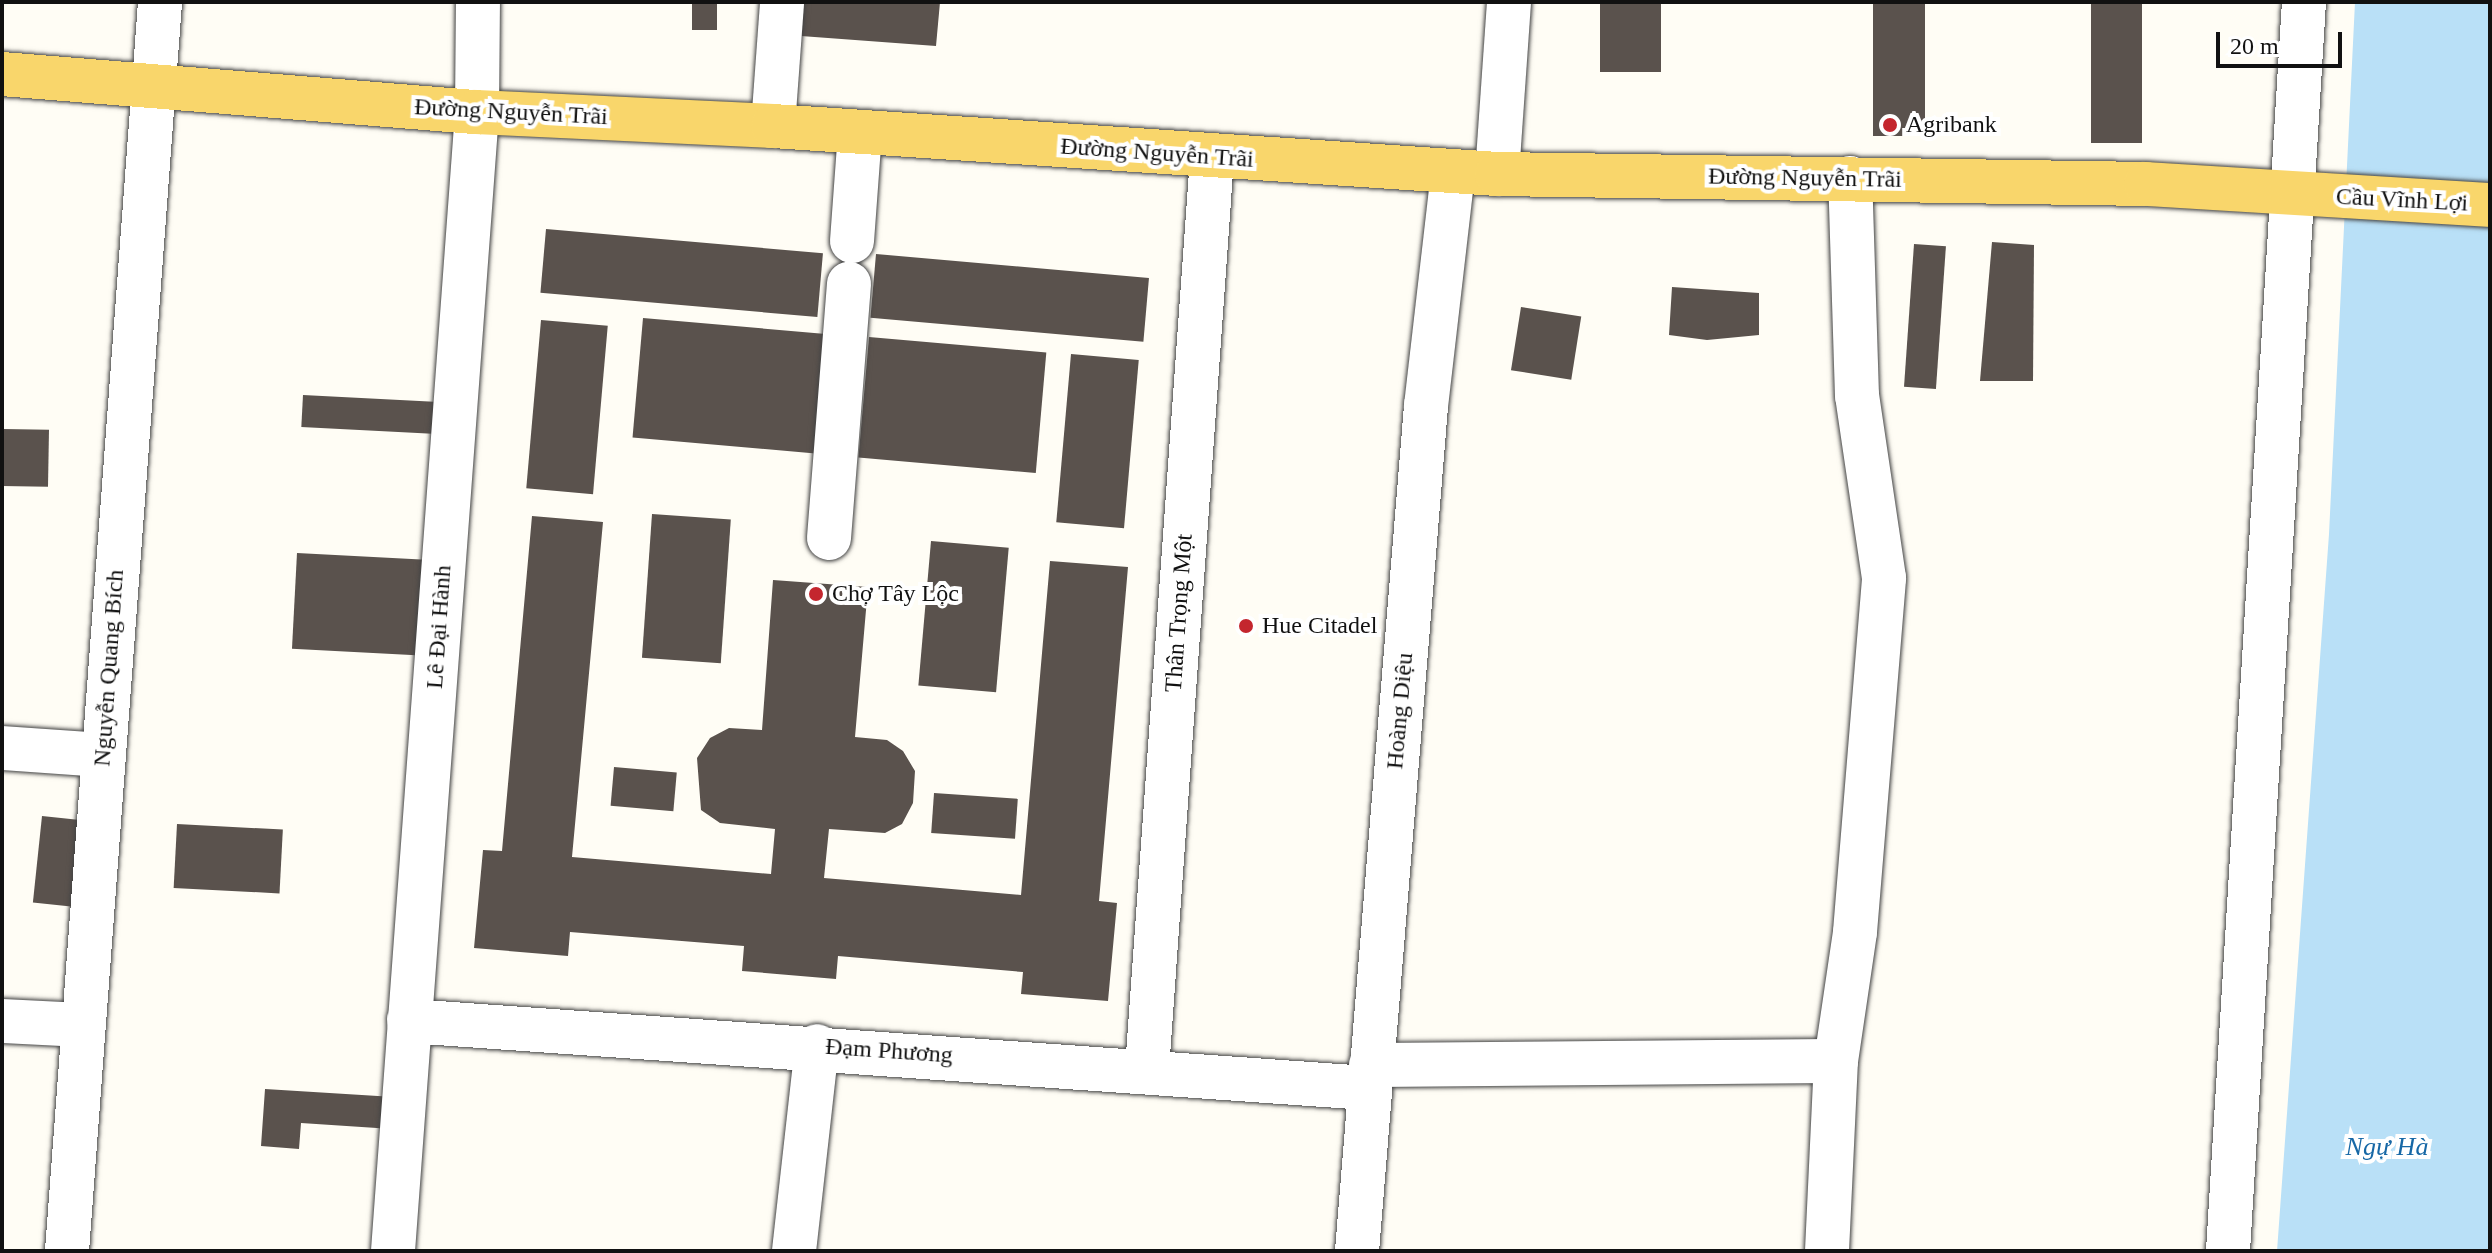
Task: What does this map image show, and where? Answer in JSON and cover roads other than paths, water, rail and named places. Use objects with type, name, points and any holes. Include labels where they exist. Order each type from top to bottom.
[{"type":"main road","name":"Đường Nguyễn Trãi","points":[[2,74],[477,112],[773,126],[1453,172],[2146,184],[2303,195]]},
{"type":"main road","name":"Cầu Vĩnh Lợi","points":[[2303,195],[2490,205]]},
{"type":"street","name":"Nguyễn Quang Bích","points":[[67,1251],[80,1025],[160,2]]},
{"type":"street","name":"Lê Đại Hành","points":[[393,1251],[477,112],[478,2]]},
{"type":"street","points":[[773,126],[782,2]]},
{"type":"street","points":[[1497,174],[1509,2]]},
{"type":"street","points":[[2228,1251],[2303,195],[2304,2]]},
{"type":"street","points":[[852,241],[860,132]]},
{"type":"street","name":"Thân Trọng Một","points":[[1147,1069],[1212,158]]},
{"type":"street","name":"Hoàng Diệu","points":[[1357,1251],[1426,406],[1453,172]]},
{"type":"street","points":[[1827,1251],[1836,1061],[1855,932],[1884,578],[1857,396],[1850,178]]},
{"type":"street","points":[[829,538],[849,284]]},
{"type":"street","points":[[2,748],[102,755]]},
{"type":"street","points":[[2,1021],[80,1025]]},
{"type":"street","name":"Đạm Phương","points":[[409,1021],[1147,1069],[1369,1076],[1836,1061]]},
{"type":"street","points":[[794,1251],[817,1046]]},
{"type":"water","name":"Ngự Hà","points":[[2355,2],[2490,2],[2490,1251],[2277,1251],[2329,534]]},
{"type":"place","name":"Agribank","points":[[1890,125]]},
{"type":"place","name":"Chợ Tây Lộc","points":[[816,594]]},
{"type":"place","name":"Hue Citadel","points":[[1246,626]]}]
